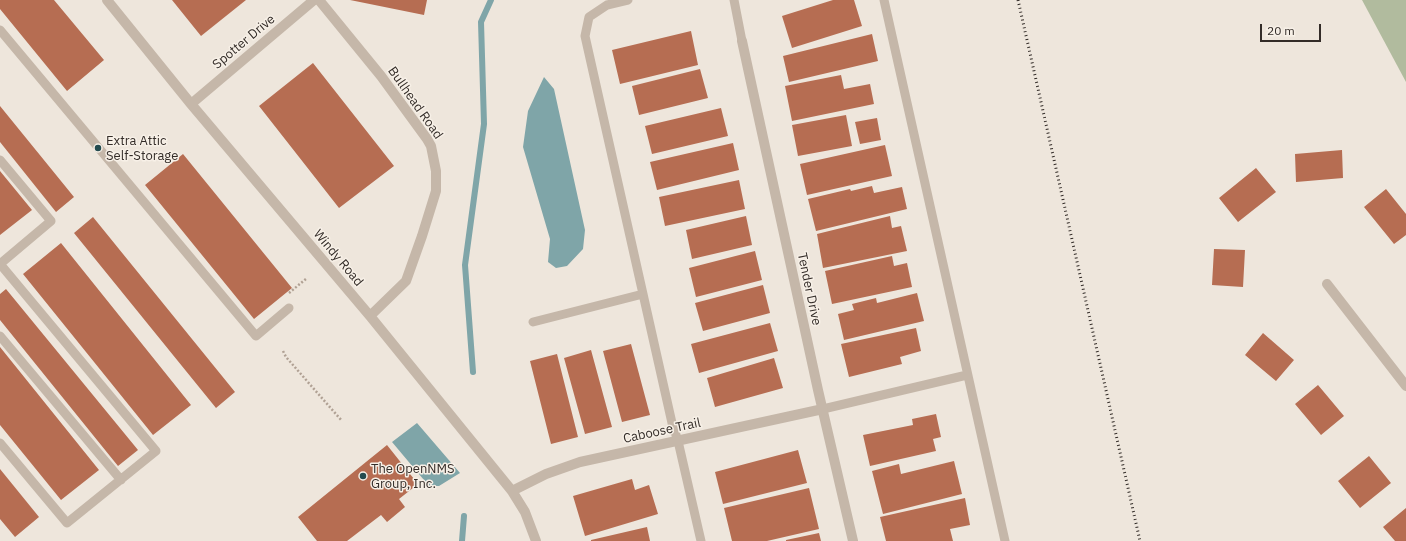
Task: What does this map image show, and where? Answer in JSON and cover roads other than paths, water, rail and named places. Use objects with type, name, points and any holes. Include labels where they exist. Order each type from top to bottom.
[{"type":"street","name":"Windy Road","points":[[107,0],[191,104],[370,316],[512,491],[525,512],[536,541]]},
{"type":"street","name":"Spotter Drive","points":[[191,104],[314,0]]},
{"type":"street","name":"Bullhead Road","points":[[319,0],[381,76],[427,139],[431,146],[436,171],[436,191],[406,281],[370,316]]},
{"type":"street","name":"Tender Drive","points":[[742,41],[853,541]]},
{"type":"street","points":[[1327,284],[1406,386]]},
{"type":"street","name":"Caboose Trail","points":[[512,491],[546,474],[580,462],[823,409]]},
{"type":"lane","points":[[628,0],[607,5],[589,17],[585,36],[672,423],[678,441],[701,541]]},
{"type":"lane","points":[[734,0],[742,41]]},
{"type":"lane","points":[[884,0],[1004,541]]},
{"type":"lane","points":[[0,30],[256,336],[289,308]]},
{"type":"lane","points":[[0,160],[51,221],[0,264],[156,451],[67,523],[0,443]]},
{"type":"lane","points":[[533,322],[643,294]]},
{"type":"lane","points":[[0,336],[121,480]]},
{"type":"lane","points":[[823,409],[967,375]]},
{"type":"water","points":[[544,77],[554,89],[585,230],[583,249],[567,266],[556,268],[548,262],[550,239],[523,147],[528,111]]},
{"type":"water","points":[[417,423],[460,473],[439,486],[429,486],[392,442]]},
{"type":"waterway","points":[[473,372],[465,265],[484,124],[481,22],[491,0]]},
{"type":"waterway","points":[[462,541],[464,516]]},
{"type":"railway","points":[[1018,0],[1140,541]]},
{"type":"place","name":"Extra Attic Self-Storage","points":[[98,148]]},
{"type":"place","name":"The OpenNMS Group, Inc.","points":[[363,476]]}]
